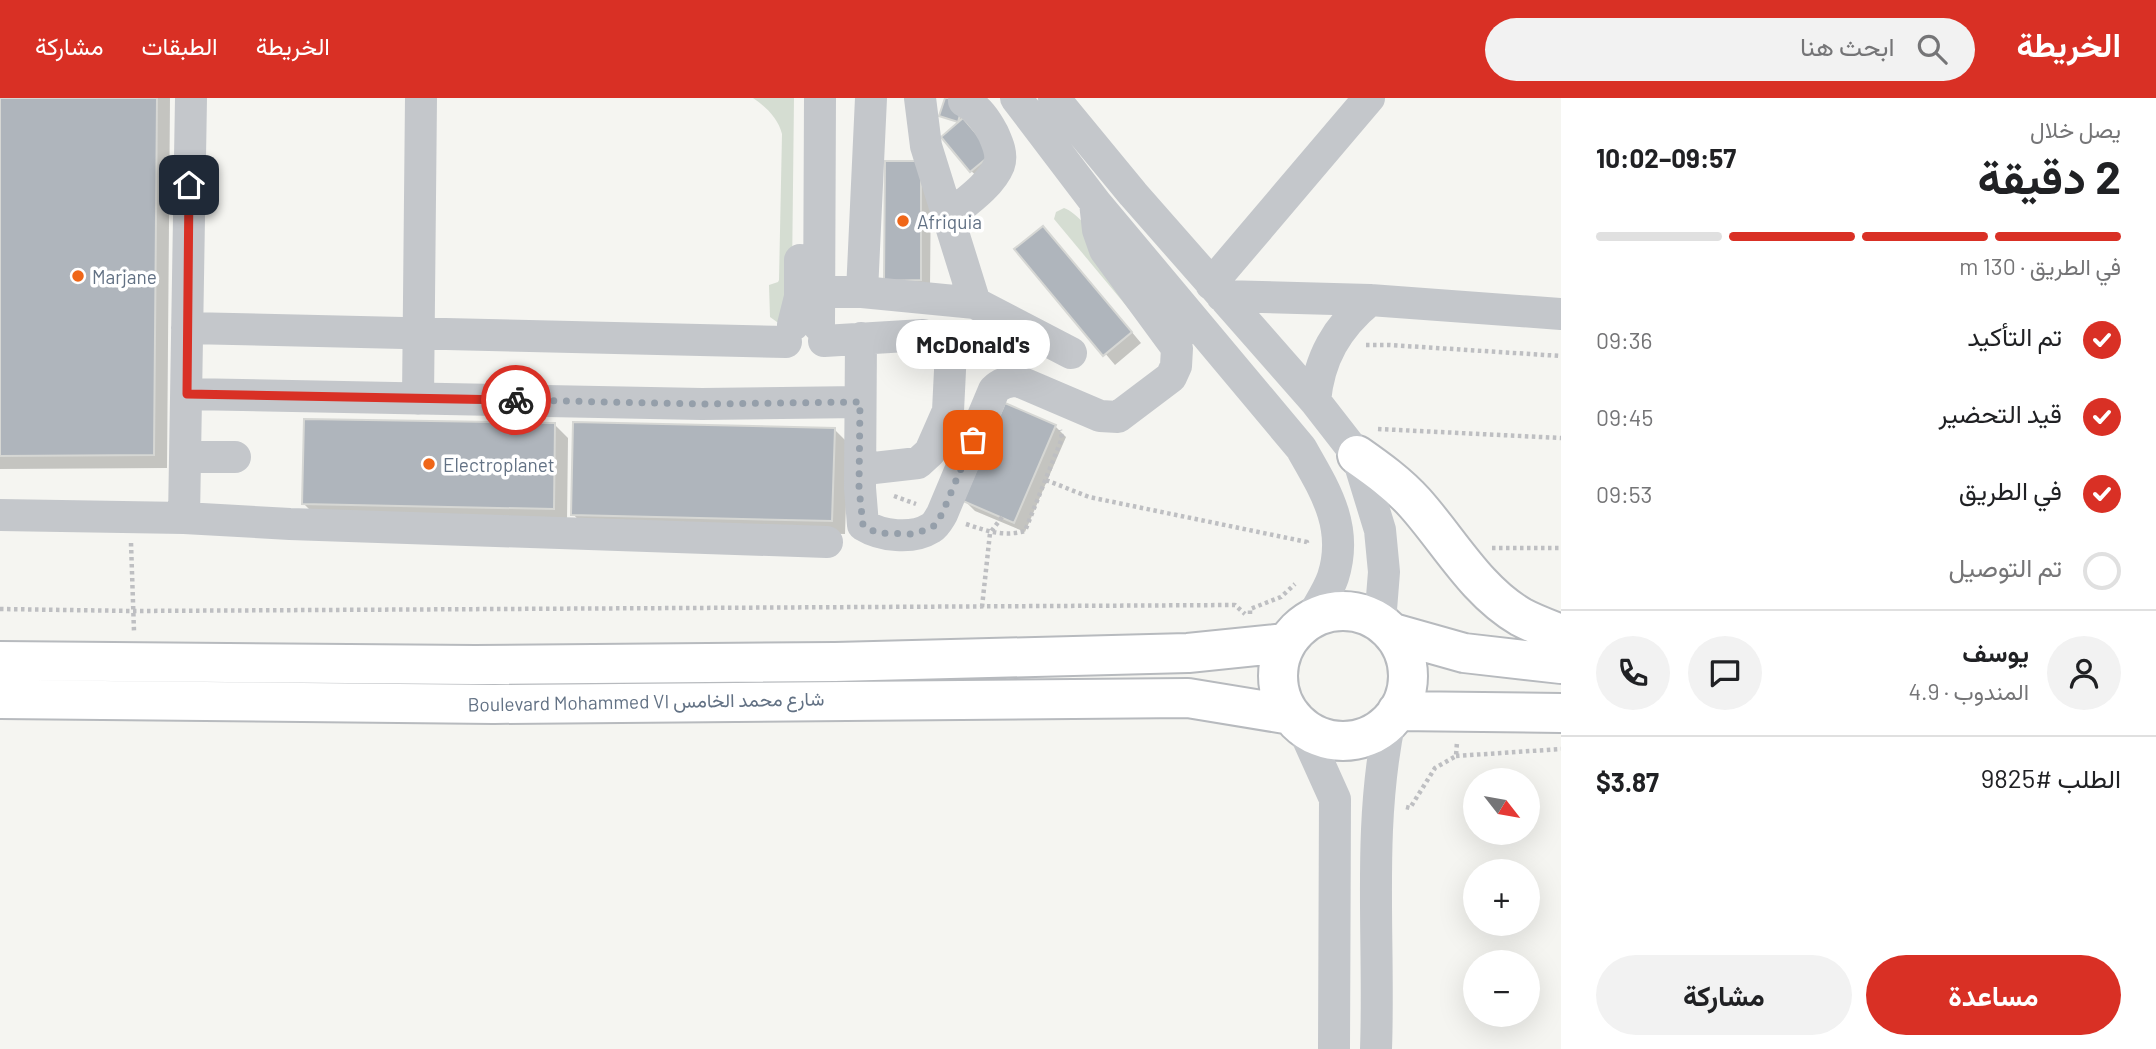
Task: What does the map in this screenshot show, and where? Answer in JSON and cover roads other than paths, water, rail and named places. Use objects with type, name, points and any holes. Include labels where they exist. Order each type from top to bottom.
[{"type":"main road","points":[[1364,442],[1382,472],[1414,502],[1459,559],[1493,594],[1521,617],[1561,634]]},
{"type":"main road","points":[[1386,627],[1402,647],[1408,671],[1405,696],[1394,716],[1375,732],[1358,739],[1339,741],[1320,737],[1297,721],[1281,695],[1278,672],[1298,632],[1329,612],[1347,610],[1364,614],[1386,627],[1464,653],[1561,664]]},
{"type":"main road","name":"Boulevard Mohammed VI شارع محمد الخامس","points":[[0,662],[475,665],[835,662],[1188,653],[1298,632]]},
{"type":"main road","name":"Boulevard Mohammed VI شارع محمد الخامس","points":[[0,699],[494,704],[1188,698],[1297,721]]},
{"type":"main road","points":[[1394,716],[1459,712],[1561,712]]},
{"type":"street","points":[[184,518],[191,98]]},
{"type":"street","points":[[418,398],[421,98]]},
{"type":"street","points":[[799,98],[800,297],[806,333]]},
{"type":"street","points":[[806,333],[820,292],[820,98]]},
{"type":"street","points":[[862,292],[871,98]]},
{"type":"street","points":[[920,98],[926,146],[975,303]]},
{"type":"street","points":[[1016,98],[1095,202],[1301,448],[1327,493],[1340,541],[1319,572],[1298,632]]},
{"type":"street","points":[[1054,98],[1216,290],[1315,401],[1364,442],[1380,530],[1386,627]]},
{"type":"street","points":[[1216,290],[1369,98]]},
{"type":"street","points":[[950,216],[985,185],[1000,164],[1000,147],[988,123],[973,105],[964,101]]},
{"type":"street","points":[[861,338],[859,488],[863,525],[877,533],[914,534],[933,527],[942,514],[994,390],[1010,381],[1018,381],[1100,416],[1118,417],[1171,377],[1178,355],[1177,348],[1105,250],[1098,230],[1095,202]]},
{"type":"street","points":[[1216,290],[1561,314]]},
{"type":"street","points":[[820,292],[862,292],[975,303],[1071,353]]},
{"type":"street","points":[[1315,401],[1317,381],[1331,344],[1354,313],[1370,300]]},
{"type":"street","points":[[187,328],[419,334],[806,333],[861,338],[932,336],[940,339],[951,349],[948,411],[930,452],[918,463],[911,465],[861,467]]},
{"type":"street","points":[[187,394],[702,404],[860,402]]},
{"type":"street","points":[[186,457],[235,457]]},
{"type":"street","points":[[0,515],[184,518],[290,524],[827,541]]},
{"type":"street","points":[[1376,1049],[1378,801],[1383,751],[1394,716]]},
{"type":"street","points":[[1297,721],[1335,799],[1334,1049]]},
{"type":"place","name":"Afriquia","points":[[903,221]]},
{"type":"place","name":"Marjane","points":[[78,276]]},
{"type":"place","name":"McDonald's","points":[[973,440]]},
{"type":"place","name":"Electroplanet","points":[[429,464]]}]
